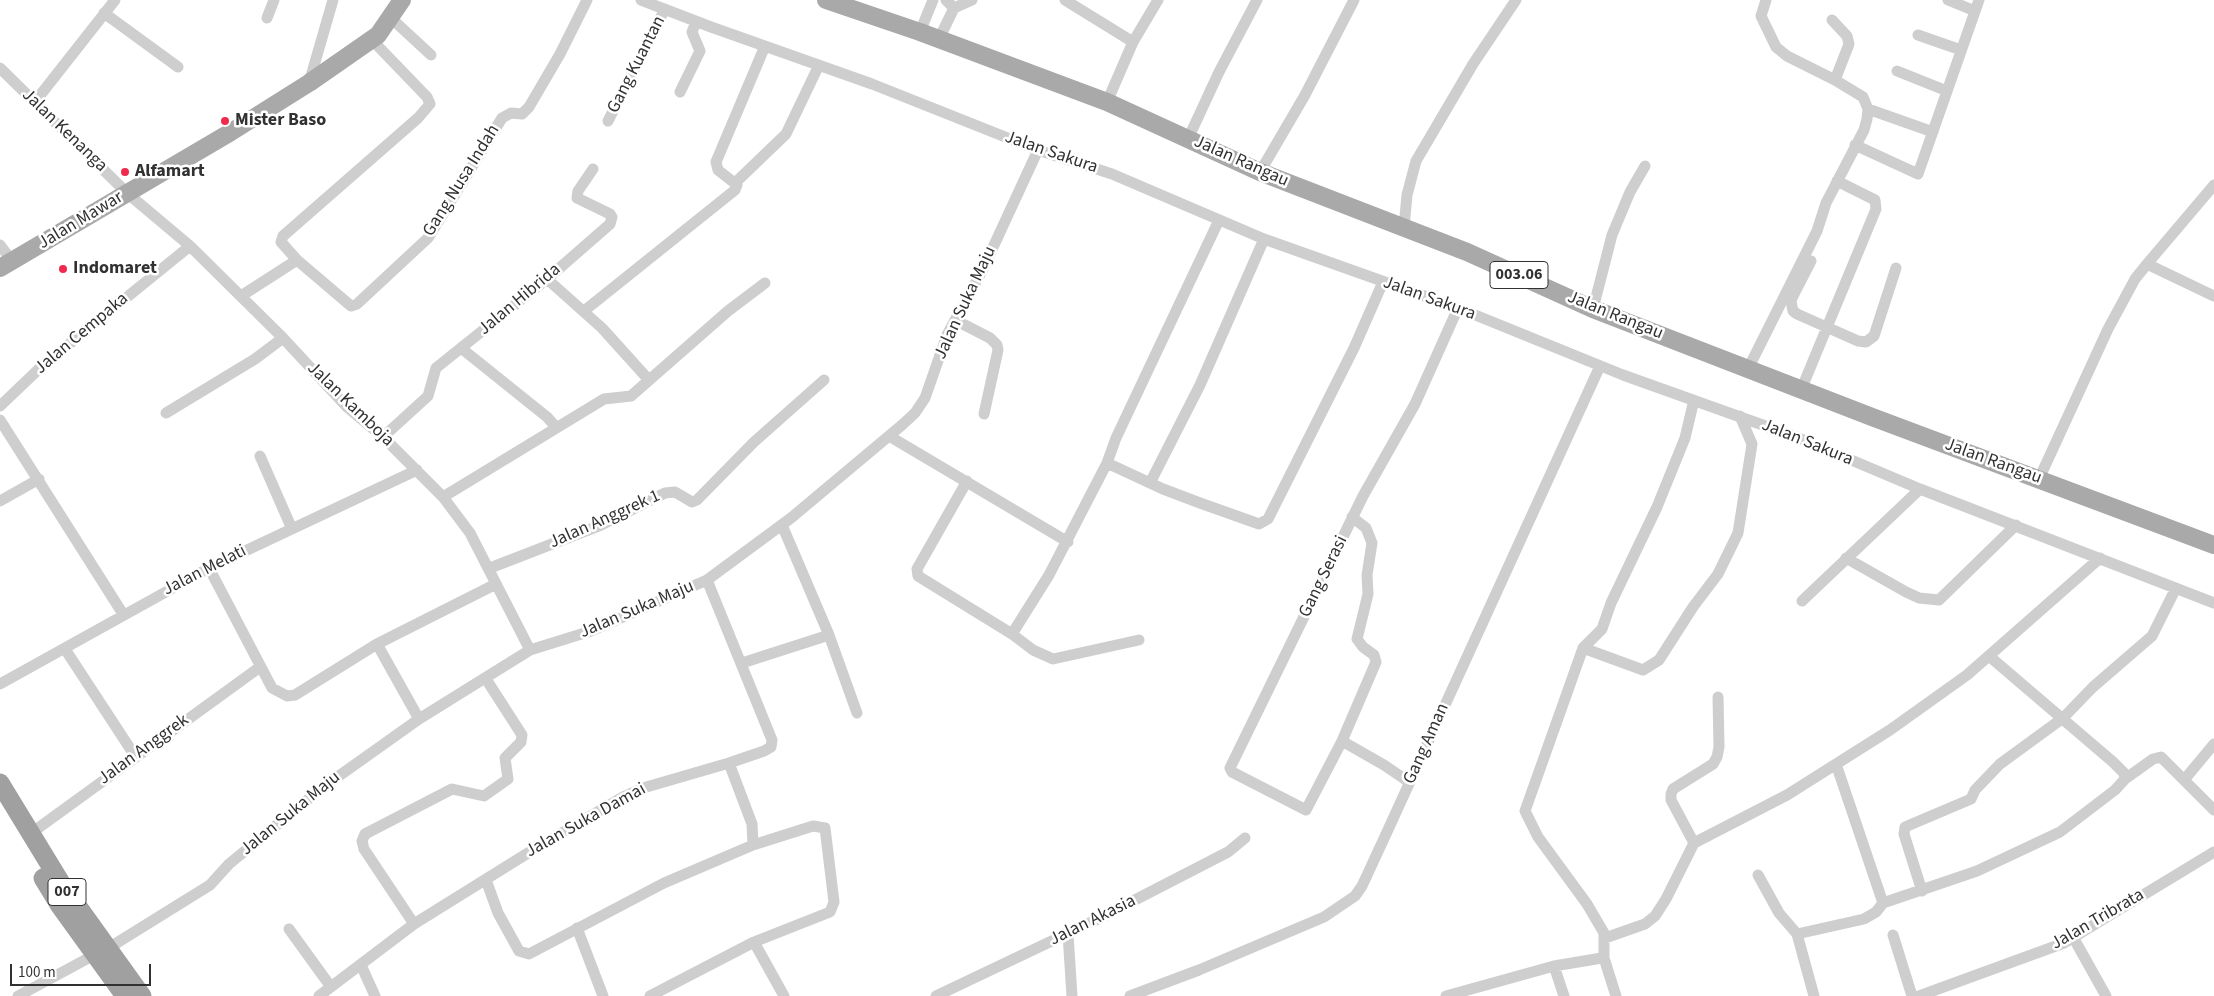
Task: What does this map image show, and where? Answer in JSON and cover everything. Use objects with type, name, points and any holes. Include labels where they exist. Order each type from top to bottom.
[{"type":"highway","name":"007","points":[[0,783],[101,952],[131,993]]},
{"type":"highway","name":"007","points":[[0,807],[60,906],[101,952]]},
{"type":"main road","name":"Jalan Mawar","points":[[6,265],[309,83],[372,40],[391,18],[402,0]]},
{"type":"main road","name":"Jalan Rangau","points":[[826,0],[920,32],[1107,102],[1260,172],[1467,252],[1594,309],[1801,390],[2214,545]]},
{"type":"street","points":[[34,103],[115,0]]},
{"type":"street","points":[[267,18],[274,0]]},
{"type":"street","points":[[309,83],[333,0]]},
{"type":"street","name":"Gang Nusa Indah","points":[[372,40],[427,97],[430,104],[418,118],[283,236],[282,244],[297,260],[351,306],[357,304],[428,238],[502,118],[510,113],[522,114],[529,107],[560,54],[587,0]]},
{"type":"street","name":"Jalan Sakura","points":[[641,0],[696,22],[872,84],[1038,150],[1112,174],[1264,239],[1458,308],[1600,366],[1740,416],[2214,604]]},
{"type":"street","points":[[920,32],[933,0]]},
{"type":"street","points":[[939,39],[950,4],[972,0]]},
{"type":"street","points":[[1066,0],[1133,42]]},
{"type":"street","points":[[1107,102],[1133,42],[1158,0]]},
{"type":"street","points":[[1188,139],[1219,72],[1257,0]]},
{"type":"street","points":[[1260,172],[1305,95],[1354,0]]},
{"type":"street","points":[[1404,227],[1407,195],[1416,161],[1473,64],[1516,0]]},
{"type":"street","points":[[1748,369],[1817,231],[1826,203],[1864,130],[1868,108],[1863,97],[1835,80],[1787,56],[1776,47],[1761,16],[1766,0]]},
{"type":"street","points":[[1855,145],[1918,174],[1977,5],[1948,0]]},
{"type":"street","name":"Gang Kuantan","points":[[608,121],[665,9]]},
{"type":"street","points":[[104,13],[178,67]]},
{"type":"street","points":[[391,18],[431,55]]},
{"type":"street","points":[[1832,20],[1847,36],[1849,44],[1835,80]]},
{"type":"street","points":[[680,92],[700,51],[692,32],[696,22]]},
{"type":"street","points":[[1918,35],[1961,50]]},
{"type":"street","points":[[735,183],[718,170],[716,162],[765,46]]},
{"type":"street","points":[[584,311],[735,190],[735,183],[786,134],[819,65]]},
{"type":"street","name":"Jalan Kenanga","points":[[0,68],[127,193]]},
{"type":"street","points":[[1897,71],[1947,91]]},
{"type":"street","points":[[1868,108],[1932,132]]},
{"type":"street","name":"Jalan Suka Maju","points":[[18,996],[101,952],[210,885],[229,864],[301,805],[418,719],[486,679],[530,650],[591,631],[707,580],[782,525],[889,436],[921,406],[955,320],[983,269],[1038,150]]},
{"type":"street","points":[[1594,309],[1612,235],[1630,192],[1645,166]]},
{"type":"street","name":"Jalan Hibrida","points":[[383,437],[428,396],[436,368],[547,279],[612,220],[610,214],[577,198],[578,191],[593,169]]},
{"type":"street","points":[[1801,390],[1877,205],[1875,200],[1869,196],[1837,181]]},
{"type":"street","points":[[2039,479],[2108,329],[2136,279],[2214,185]]},
{"type":"street","name":"Jalan Kamboja","points":[[127,193],[190,246],[283,338],[347,408],[383,437],[443,497],[470,533],[490,568],[496,584],[530,650]]},
{"type":"street","points":[[1012,634],[1068,542],[1107,463],[1116,438],[1219,220]]},
{"type":"street","points":[[1150,483],[1200,385],[1264,239]]},
{"type":"street","points":[[0,245],[6,265]]},
{"type":"street","name":"Jalan Cempaka","points":[[0,406],[42,366],[190,246]]},
{"type":"street","points":[[241,296],[297,260]]},
{"type":"street","points":[[1811,261],[1793,296],[1792,307],[1797,314],[1858,341],[1871,340],[1896,268]]},
{"type":"street","points":[[2147,264],[2214,296]]},
{"type":"street","points":[[547,279],[602,328],[648,379]]},
{"type":"street","points":[[1107,463],[1150,483],[1259,524],[1264,522],[1268,519],[1354,348],[1383,282]]},
{"type":"street","points":[[443,497],[556,426],[608,396],[631,396],[648,379],[728,311],[766,283]]},
{"type":"street","name":"Gang Serasi","points":[[1342,741],[1306,810],[1232,772],[1231,766],[1352,517],[1415,404],[1458,308]]},
{"type":"street","points":[[955,320],[990,338],[997,344],[998,350],[984,414]]},
{"type":"street","points":[[166,413],[255,359],[283,338]]},
{"type":"street","points":[[461,348],[556,426]]},
{"type":"street","name":"Gang Aman","points":[[1130,996],[1324,917],[1346,904],[1362,886],[1600,366]]},
{"type":"street","name":"Jalan Anggrek 1","points":[[490,568],[601,524],[666,493],[675,492],[686,501],[697,500],[754,442],[824,380]]},
{"type":"street","points":[[1616,996],[1604,958],[1605,938],[1587,904],[1538,837],[1527,819],[1525,811],[1583,648],[1602,629],[1611,603],[1658,507],[1685,438],[1694,400]]},
{"type":"street","points":[[1583,648],[1643,670],[1659,660],[1693,607],[1718,574],[1738,533],[1752,444],[1740,416]]},
{"type":"street","points":[[0,420],[123,614]]},
{"type":"street","points":[[889,436],[1068,542]]},
{"type":"street","points":[[260,456],[292,529]]},
{"type":"street","name":"Jalan Melati","points":[[0,684],[65,649],[123,614],[209,568],[417,470]]},
{"type":"street","points":[[0,501],[39,479]]},
{"type":"street","points":[[967,481],[917,569],[916,574],[1012,634],[1033,650],[1053,659],[1139,640]]},
{"type":"street","points":[[1802,601],[1920,489]]},
{"type":"street","points":[[1352,517],[1366,528],[1372,543],[1367,574],[1368,594],[1357,634],[1359,643],[1374,655],[1376,662],[1342,741],[1409,782]]},
{"type":"street","points":[[782,525],[829,635],[857,713]]},
{"type":"street","points":[[1846,558],[1919,598],[1939,600],[2016,525]]},
{"type":"street","points":[[1605,938],[1646,924],[1655,916],[1666,899],[1694,843],[1787,795],[1898,724],[1967,675],[2100,558]]},
{"type":"street","points":[[209,568],[272,688],[282,696],[291,697],[377,644],[496,584]]},
{"type":"street","name":"Jalan Suka Damai","points":[[319,996],[414,924],[536,848],[623,797],[643,788],[764,751],[773,742],[707,580]]},
{"type":"street","points":[[1922,891],[1904,834],[1905,827],[1971,799],[1975,790],[2000,764],[2063,718],[2092,687],[2152,636],[2176,588]]},
{"type":"street","points":[[742,662],[829,635]]},
{"type":"street","points":[[377,644],[418,719]]},
{"type":"street","points":[[65,649],[135,756]]},
{"type":"street","points":[[1989,656],[2113,762],[2124,773],[2125,779]]},
{"type":"street","name":"Jalan Anggrek","points":[[30,834],[260,667]]},
{"type":"street","points":[[414,924],[364,849],[362,841],[365,834],[452,789],[460,789],[484,796],[508,779],[505,756],[521,742],[522,735],[486,679]]},
{"type":"street","points":[[1694,843],[1671,800],[1670,794],[1673,789],[1713,764],[1717,757],[1719,747],[1718,697]]},
{"type":"street","points":[[2184,780],[2214,744]]},
{"type":"street","points":[[1797,934],[1864,918],[1876,912],[1883,903],[1977,871],[2060,832],[2114,790],[2125,779],[2154,759],[2161,757],[2214,810]]},
{"type":"street","points":[[729,763],[752,824],[753,845]]},
{"type":"street","points":[[1836,764],[1883,903]]},
{"type":"street","points":[[486,880],[498,913],[521,953],[529,954],[664,883],[753,845],[813,826],[826,828],[834,902],[832,910],[826,916],[754,942],[650,996]]},
{"type":"street","name":"Jalan Akasia","points":[[936,996],[1068,934],[1228,852],[1245,838]]},
{"type":"street","name":"Jalan Tribrata","points":[[1919,996],[2073,938],[2214,852]]},
{"type":"street","points":[[1758,875],[1779,912],[1797,934],[1814,996]]},
{"type":"street","points":[[577,928],[603,996]]},
{"type":"street","points":[[289,929],[331,987]]},
{"type":"street","points":[[1068,934],[1072,996]]},
{"type":"street","points":[[1893,935],[1912,996]]},
{"type":"street","points":[[2073,938],[2106,996]]},
{"type":"street","points":[[754,942],[784,996]]},
{"type":"street","points":[[1446,996],[1479,991],[1554,966],[1585,959],[1604,958]]},
{"type":"street","points":[[361,965],[375,996]]},
{"type":"street","points":[[1554,966],[1564,996]]},
{"type":"place","name":"Mister Baso","points":[[225,121]]},
{"type":"place","name":"Alfamart","points":[[125,172]]},
{"type":"place","name":"Indomaret","points":[[63,269]]}]
